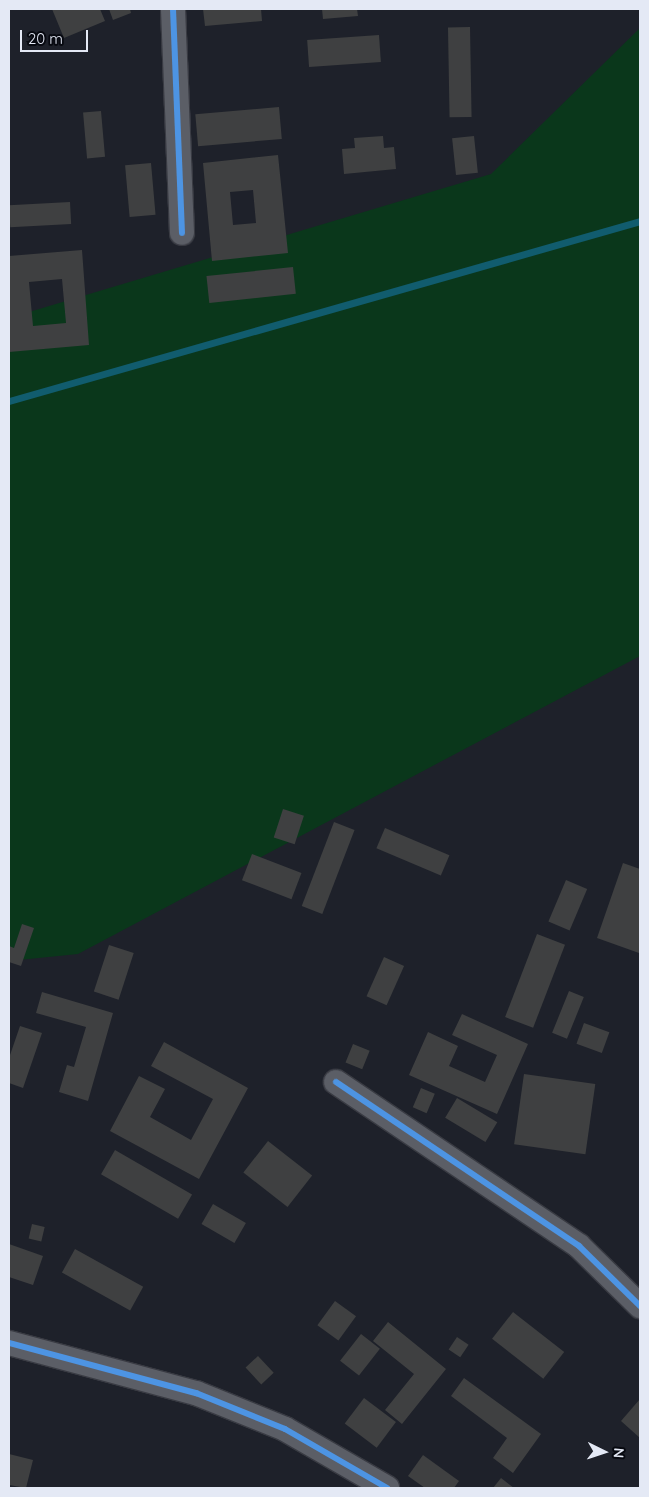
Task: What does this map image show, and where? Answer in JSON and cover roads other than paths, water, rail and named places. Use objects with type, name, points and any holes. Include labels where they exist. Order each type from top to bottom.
[{"type":"street","points":[[173,9],[182,233]]},
{"type":"street","points":[[336,1082],[579,1246],[640,1306]]},
{"type":"street","points":[[9,1343],[196,1393],[285,1429],[387,1488]]},
{"type":"waterway","points":[[9,401],[640,221]]}]
